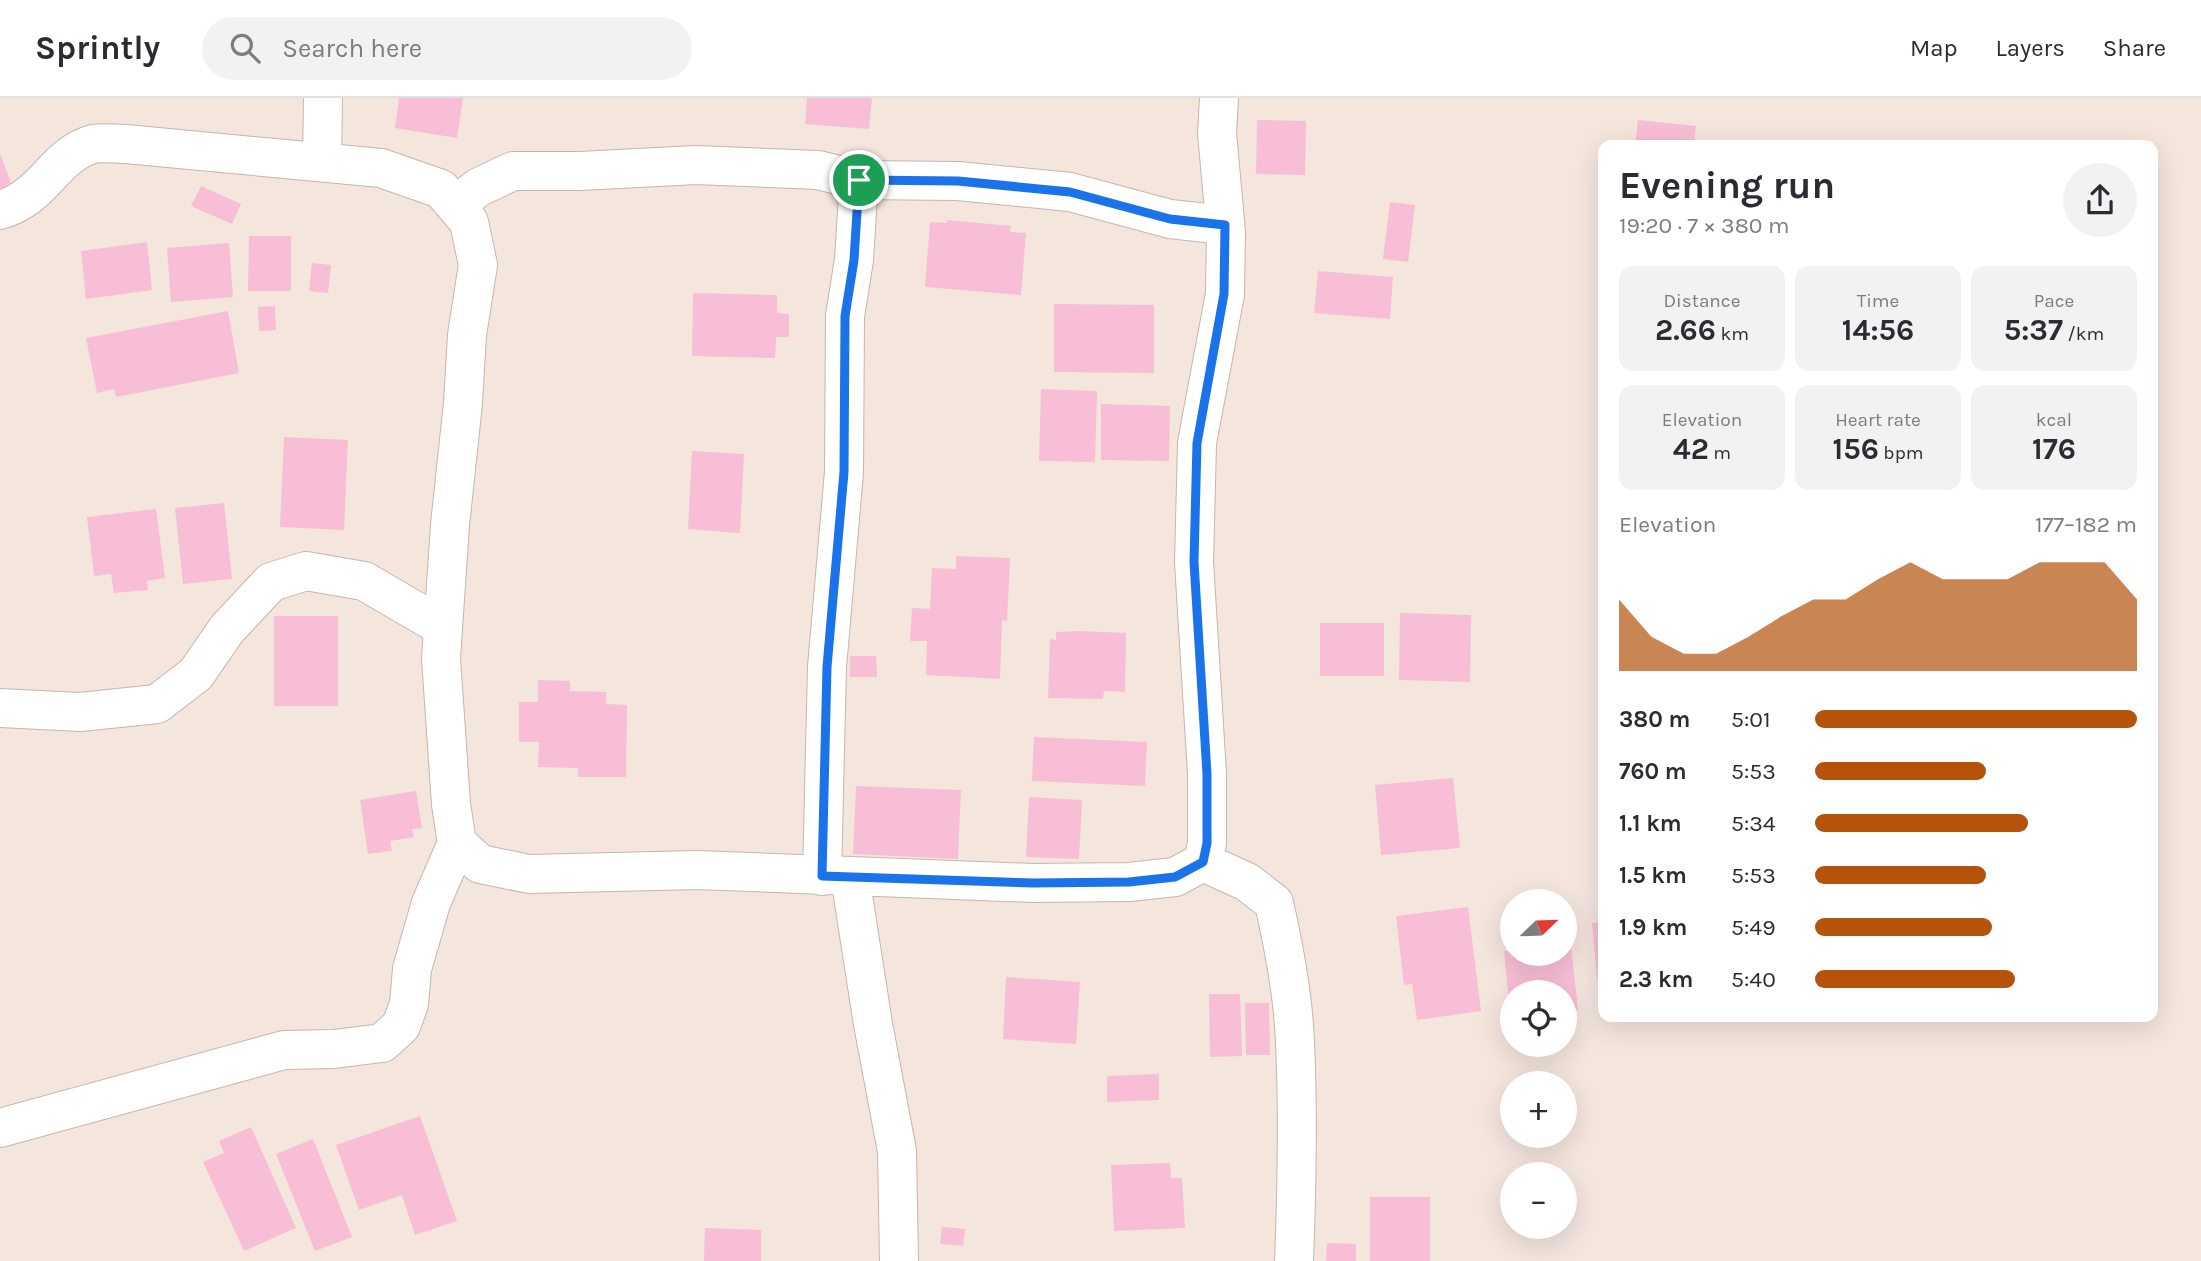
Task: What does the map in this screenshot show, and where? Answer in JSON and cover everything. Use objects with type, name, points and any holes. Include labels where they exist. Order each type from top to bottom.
[{"type":"street","points":[[322,162],[323,98]]},
{"type":"street","points":[[457,843],[480,864],[529,874],[697,870],[1033,883],[1129,882],[1175,877],[1203,862],[1207,843],[1207,774],[1194,562],[1197,443],[1224,294],[1225,225],[1217,133],[1219,98]]},
{"type":"street","points":[[0,210],[12,207],[33,194],[65,159],[94,144],[138,145],[381,168],[441,189],[469,222],[478,265],[467,334],[441,658],[457,843],[431,903],[412,969],[410,1004],[401,1026],[382,1043],[334,1049],[284,1050],[0,1128]]},
{"type":"street","points":[[455,205],[479,187],[513,171],[709,166],[818,170],[859,180],[958,181],[1070,192],[1170,219],[1225,225]]},
{"type":"street","points":[[859,180],[854,260],[845,316],[844,472],[827,667],[836,876],[873,1024],[897,1151],[899,1261]]},
{"type":"street","points":[[0,708],[80,712],[157,704],[196,674],[227,629],[271,582],[306,571],[364,581],[443,627]]},
{"type":"street","points":[[1203,862],[1247,882],[1275,903],[1294,1024],[1297,1165],[1294,1261]]},
{"type":"building","points":[[399,98],[463,98],[457,138],[395,128]]},
{"type":"building","points":[[807,98],[872,98],[869,129],[805,124]]},
{"type":"building","points":[[1257,120],[1306,121],[1305,175],[1256,174]]},
{"type":"building","points":[[1638,120],[1696,126],[1695,140],[1636,140]]},
{"type":"building","points":[[0,153],[12,186],[0,190]]},
{"type":"building","points":[[201,186],[241,204],[232,224],[191,206]]},
{"type":"building","points":[[1390,202],[1415,205],[1408,262],[1383,259]]},
{"type":"building","points":[[947,220],[1011,226],[1010,232],[1026,233],[1021,295],[925,287],[930,222],[947,223]]},
{"type":"building","points":[[249,236],[291,236],[291,291],[248,291]]},
{"type":"building","points":[[147,242],[152,290],[86,299],[81,251]]},
{"type":"building","points":[[229,243],[233,297],[171,302],[167,248]]},
{"type":"building","points":[[312,263],[331,265],[328,293],[309,291]]},
{"type":"building","points":[[1318,271],[1393,277],[1390,319],[1314,313]]},
{"type":"building","points":[[693,293],[777,295],[777,313],[789,314],[789,337],[776,337],[775,358],[692,356]]},
{"type":"building","points":[[1054,304],[1154,305],[1154,373],[1054,372]]},
{"type":"building","points":[[275,306],[276,330],[259,331],[258,307]]},
{"type":"building","points":[[228,311],[239,373],[116,397],[114,389],[97,393],[86,338]]},
{"type":"building","points":[[1041,389],[1097,391],[1095,462],[1039,461]]},
{"type":"building","points":[[1101,404],[1170,406],[1169,461],[1101,460]]},
{"type":"building","points":[[284,437],[348,440],[344,530],[280,527]]},
{"type":"building","points":[[692,451],[744,454],[740,533],[688,529]]},
{"type":"building","points":[[224,503],[232,579],[183,584],[175,508]]},
{"type":"building","points":[[156,509],[165,578],[147,581],[148,590],[114,593],[111,574],[94,576],[87,517]]},
{"type":"building","points":[[956,556],[1010,558],[1007,621],[1002,620],[1000,679],[926,675],[927,641],[910,641],[912,608],[930,609],[932,568],[956,569]]},
{"type":"building","points":[[1400,613],[1471,615],[1470,682],[1399,680]]},
{"type":"building","points":[[274,616],[338,616],[338,706],[274,706]]},
{"type":"building","points":[[1320,623],[1384,623],[1384,676],[1320,676]]},
{"type":"building","points":[[1056,632],[1126,633],[1125,692],[1104,691],[1103,699],[1048,698],[1050,639],[1056,640]]},
{"type":"building","points":[[850,656],[876,656],[877,677],[850,677]]},
{"type":"building","points":[[538,680],[570,681],[570,691],[606,692],[606,704],[627,705],[626,777],[578,777],[578,768],[538,767],[539,742],[519,742],[519,702],[538,702]]},
{"type":"building","points":[[1034,737],[1147,742],[1145,786],[1032,781]]},
{"type":"building","points":[[1453,778],[1460,848],[1381,855],[1375,785]]},
{"type":"building","points":[[856,786],[961,790],[958,859],[853,854]]},
{"type":"building","points":[[416,791],[422,828],[412,829],[414,837],[390,841],[392,851],[368,854],[360,800]]},
{"type":"building","points":[[1029,797],[1082,800],[1079,859],[1026,857]]},
{"type":"building","points":[[1468,907],[1481,1011],[1417,1020],[1412,984],[1404,985],[1396,916]]},
{"type":"building","points":[[1598,922],[1598,979],[1597,979],[1592,923]]},
{"type":"building","points":[[1505,966],[1573,966],[1575,980],[1507,980]]},
{"type":"building","points":[[1006,977],[1080,982],[1076,1044],[1003,1039]]},
{"type":"building","points":[[1209,994],[1240,994],[1242,1056],[1210,1057]]},
{"type":"building","points":[[1245,1003],[1269,1003],[1270,1055],[1246,1055]]},
{"type":"building","points":[[1159,1074],[1159,1100],[1107,1102],[1107,1076]]},
{"type":"building","points":[[420,1116],[457,1221],[415,1235],[402,1195],[359,1210],[336,1145]]},
{"type":"building","points":[[251,1127],[296,1228],[244,1251],[203,1162],[224,1153],[219,1141]]},
{"type":"building","points":[[313,1139],[352,1237],[315,1251],[276,1154]]},
{"type":"building","points":[[1170,1163],[1171,1178],[1182,1178],[1185,1228],[1114,1231],[1111,1165]]},
{"type":"building","points":[[1370,1197],[1430,1197],[1430,1261],[1370,1261]]},
{"type":"building","points":[[942,1227],[965,1229],[963,1246],[940,1244]]},
{"type":"building","points":[[705,1228],[761,1230],[761,1261],[704,1261]]},
{"type":"building","points":[[1327,1243],[1356,1244],[1356,1261],[1326,1261]]},
{"type":"route","points":[[859,180],[958,181],[1070,192],[1170,219],[1225,225],[1224,294],[1197,443],[1194,562],[1207,774],[1207,843],[1203,862],[1175,877],[1129,882],[1033,883],[822,876],[827,667],[844,472],[845,316],[854,260],[859,180]]}]
